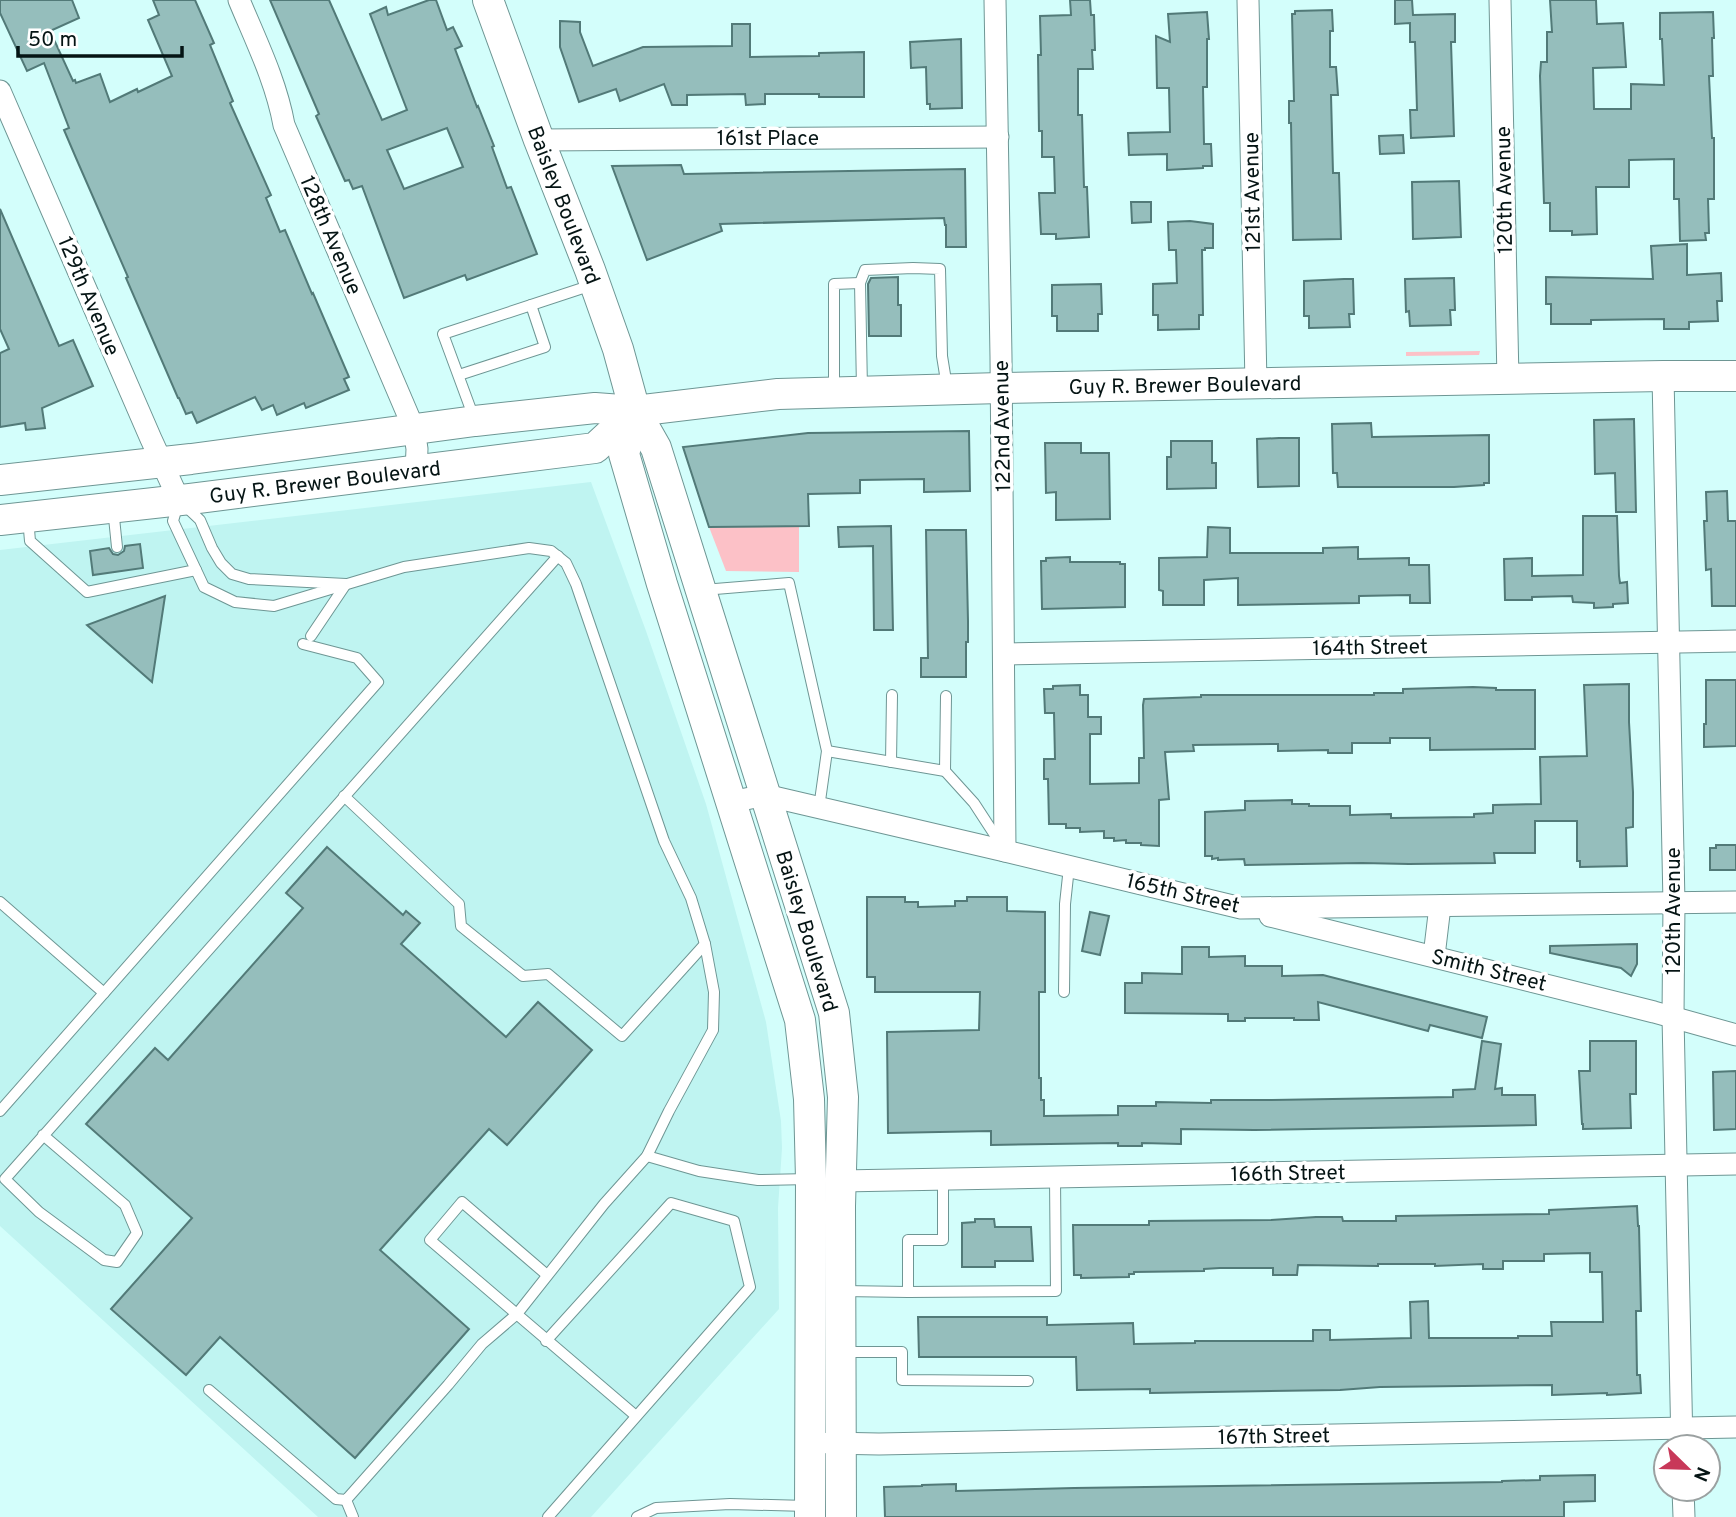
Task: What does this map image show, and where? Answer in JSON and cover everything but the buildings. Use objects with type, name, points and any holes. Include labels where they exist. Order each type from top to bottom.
[{"type":"main road","name":"Baisley Boulevard","points":[[488,0],[618,349],[635,411],[656,449],[834,1013],[843,1097],[842,1443],[826,1510]]},
{"type":"main road","name":"Guy R. Brewer Boulevard","points":[[0,480],[475,421],[595,408],[635,411],[778,394],[1736,376]]},
{"type":"main road","name":"Guy R. Brewer Boulevard","points":[[14,519],[595,448],[635,411]]},
{"type":"main road","name":"Baisley Boulevard","points":[[635,411],[624,454],[662,584],[800,1020],[809,1099],[811,1443],[826,1510]]},
{"type":"main road","points":[[811,1180],[841,1181]]},
{"type":"street","name":"128th Avenue","points":[[239,0],[270,72],[284,125],[414,429],[416,471]]},
{"type":"street","name":"122nd Avenue","points":[[995,0],[1005,851]]},
{"type":"street","name":"121st Avenue","points":[[1248,0],[1256,384]]},
{"type":"street","name":"120th Avenue","points":[[1500,0],[1508,380]]},
{"type":"street","name":"129th Avenue","points":[[0,91],[179,500]]},
{"type":"street","name":"161st Place","points":[[539,140],[998,136]]},
{"type":"street","name":"120th Avenue","points":[[1662,376],[1682,1433]]},
{"type":"street","name":"164th Street","points":[[1004,653],[1736,641]]},
{"type":"street","points":[[731,802],[765,795]]},
{"type":"street","name":"165th Street","points":[[765,795],[1241,908],[1736,902]]},
{"type":"street","points":[[1434,956],[1440,906]]},
{"type":"street","name":"Smith Street","points":[[1241,908],[1673,1016],[1736,1035]]},
{"type":"street","name":"166th Street","points":[[841,1181],[1736,1164]]},
{"type":"street","name":"167th Street","points":[[1707,1433],[1736,1427]]},
{"type":"street","name":"167th Street","points":[[811,1443],[1652,1438]]},
{"type":"lane","points":[[848,392],[860,283],[865,270],[913,268],[940,269],[942,356],[948,389]]},
{"type":"lane","points":[[848,392],[834,284],[860,283]]},
{"type":"lane","points":[[475,421],[443,334],[594,284]]},
{"type":"lane","points":[[459,375],[545,346],[531,305]]},
{"type":"lane","points":[[346,584],[249,579],[232,574],[221,564],[200,520],[179,500],[173,521],[204,587],[235,602],[274,606],[404,567],[529,548],[551,551],[566,563],[576,584],[664,841],[691,898],[705,944],[714,992],[713,1030],[647,1156],[604,1203],[517,1314],[482,1344],[346,1500]]},
{"type":"lane","points":[[113,507],[117,547]]},
{"type":"lane","points":[[14,519],[30,541],[87,592],[196,570]]},
{"type":"lane","points":[[43,1135],[125,1205],[137,1233],[117,1262],[104,1260],[39,1212],[5,1179],[43,1135],[558,556]]},
{"type":"lane","points":[[119,571],[121,585]]},
{"type":"lane","points":[[700,590],[789,583],[827,751],[819,808]]},
{"type":"lane","points":[[0,1111],[378,682],[357,658],[307,640],[346,584]]},
{"type":"lane","points":[[891,762],[892,695]]},
{"type":"lane","points":[[945,771],[946,696]]},
{"type":"lane","points":[[827,751],[945,771],[974,803],[1005,851]]},
{"type":"lane","points":[[344,796],[459,904],[461,926],[523,976],[548,974],[622,1036],[705,944]]},
{"type":"lane","points":[[1064,992],[1065,904],[1069,867]]},
{"type":"lane","points":[[0,902],[104,993]]},
{"type":"lane","points":[[647,1156],[699,1171],[758,1180],[811,1180]]},
{"type":"lane","points":[[841,1291],[1056,1291],[1055,1178]]},
{"type":"lane","points":[[908,1292],[908,1240],[943,1240],[943,1180]]},
{"type":"lane","points":[[547,1275],[462,1202],[430,1240],[636,1416]]},
{"type":"lane","points":[[546,1340],[671,1203],[734,1221],[750,1287],[548,1517]]},
{"type":"lane","points":[[841,1352],[902,1352],[902,1380],[1028,1381]]},
{"type":"lane","points":[[209,1390],[336,1499],[346,1500]]},
{"type":"lane","points":[[346,1500],[353,1517]]},
{"type":"lane","points":[[637,1517],[656,1508],[730,1504],[826,1510]]},
{"type":"shaded area","points":[[1480,351],[1479,355],[1406,356],[1406,352]]},
{"type":"shaded area","points":[[591,482],[706,804],[766,1022],[781,1121],[779,1309],[591,1517],[318,1517],[0,1226],[0,550]]},
{"type":"shaded area","points":[[799,526],[799,572],[726,571],[709,527]]}]
